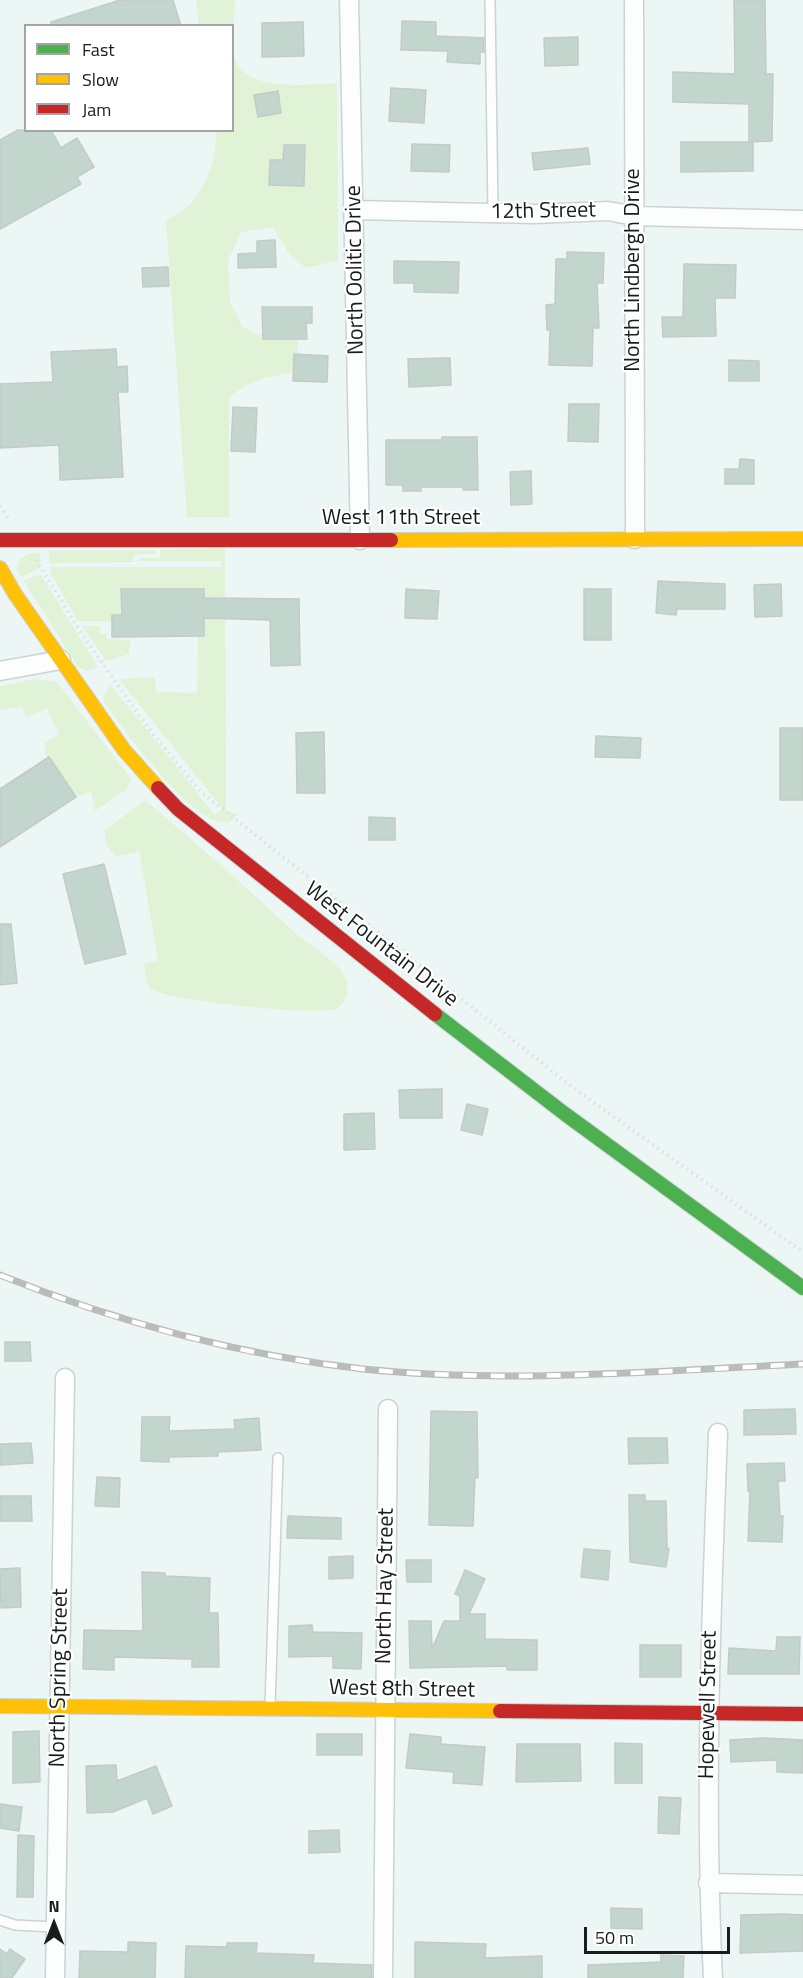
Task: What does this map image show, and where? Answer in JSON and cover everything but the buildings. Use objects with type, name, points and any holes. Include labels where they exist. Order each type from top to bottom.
[{"type":"street","name":"North Oolitic Drive","points":[[349,0],[360,540]]},
{"type":"street","name":"North Lindbergh Drive","points":[[634,0],[635,539]]},
{"type":"street","name":"12th Street","points":[[355,210],[608,211],[634,216],[803,220]]},
{"type":"street","name":"West 11th Street","points":[[0,540],[803,539]]},
{"type":"street","name":"West Fountain Drive","points":[[0,568],[124,750],[178,809],[470,1041],[803,1288]]},
{"type":"street","points":[[0,671],[61,660]]},
{"type":"street","name":"North Spring Street","points":[[55,1978],[54,1927],[65,1378]]},
{"type":"street","name":"North Hay Street","points":[[383,1978],[388,1409]]},
{"type":"street","name":"Hopewell Street","points":[[713,1978],[708,1884],[707,1714],[718,1433]]},
{"type":"street","name":"West 8th Street","points":[[0,1706],[385,1712],[803,1714]]},
{"type":"street","points":[[708,1884],[803,1885]]},
{"type":"lane","points":[[490,0],[494,212]]},
{"type":"lane","points":[[270,1710],[278,1458]]},
{"type":"lane","points":[[0,1920],[15,1925],[54,1927]]},
{"type":"path","points":[[0,506],[12,524]]},
{"type":"path","points":[[40,567],[82,634],[148,728],[181,769],[214,803],[572,1088],[803,1252]]},
{"type":"green space","points":[[196,0],[235,0],[233,24],[199,24]]},
{"type":"green space","points":[[234,57],[239,67],[250,76],[263,81],[293,85],[337,83],[338,260],[306,268],[290,255],[273,227],[241,232],[228,261],[230,301],[242,326],[256,335],[299,337],[295,372],[267,377],[244,387],[229,398],[229,517],[187,517],[166,221],[190,204],[203,186],[211,168],[215,132],[234,132]]},
{"type":"green space","points":[[225,548],[226,812],[238,813],[226,822],[209,818],[167,782],[127,733],[104,702],[103,697],[111,685],[215,815],[223,809],[119,679],[153,677],[156,692],[197,693],[198,636],[204,636],[204,589],[121,590],[122,615],[112,615],[112,621],[78,621],[51,574],[50,567],[221,567],[221,561],[139,561],[139,558],[160,558],[160,550]]},
{"type":"green space","points":[[155,550],[155,554],[134,554],[134,562],[49,563],[49,551]]},
{"type":"green space","points":[[40,553],[40,568],[21,577],[17,569],[20,559],[28,554]]},
{"type":"green space","points":[[41,575],[98,667],[87,671],[78,667],[24,581]]},
{"type":"green space","points":[[82,626],[100,626],[99,634],[106,634],[107,639],[130,640],[129,654],[106,661]]},
{"type":"green space","points":[[35,679],[57,682],[131,779],[126,790],[95,811],[91,792],[76,797],[45,754],[45,743],[59,734],[47,709],[26,717],[22,707],[0,710],[0,686]]},
{"type":"green space","points":[[145,800],[297,935],[340,969],[347,987],[346,997],[341,1005],[335,1009],[322,1011],[273,1009],[184,998],[163,994],[149,987],[144,964],[158,960],[139,851],[116,857],[107,846],[104,831]]},
{"type":"railway","points":[[0,1275],[88,1308],[178,1334],[270,1355],[363,1369],[473,1376],[528,1376],[803,1364]]},
{"type":"traffic: fast","points":[[435,1014],[565,1114],[803,1288]]},
{"type":"traffic: slow","points":[[391,540],[803,539]]},
{"type":"traffic: slow","points":[[0,568],[15,594],[124,750],[158,788]]},
{"type":"traffic: slow","points":[[0,1706],[500,1711]]},
{"type":"traffic: jam","points":[[0,540],[391,540]]},
{"type":"traffic: jam","points":[[158,788],[178,809],[435,1014]]},
{"type":"traffic: jam","points":[[500,1711],[803,1714]]}]
